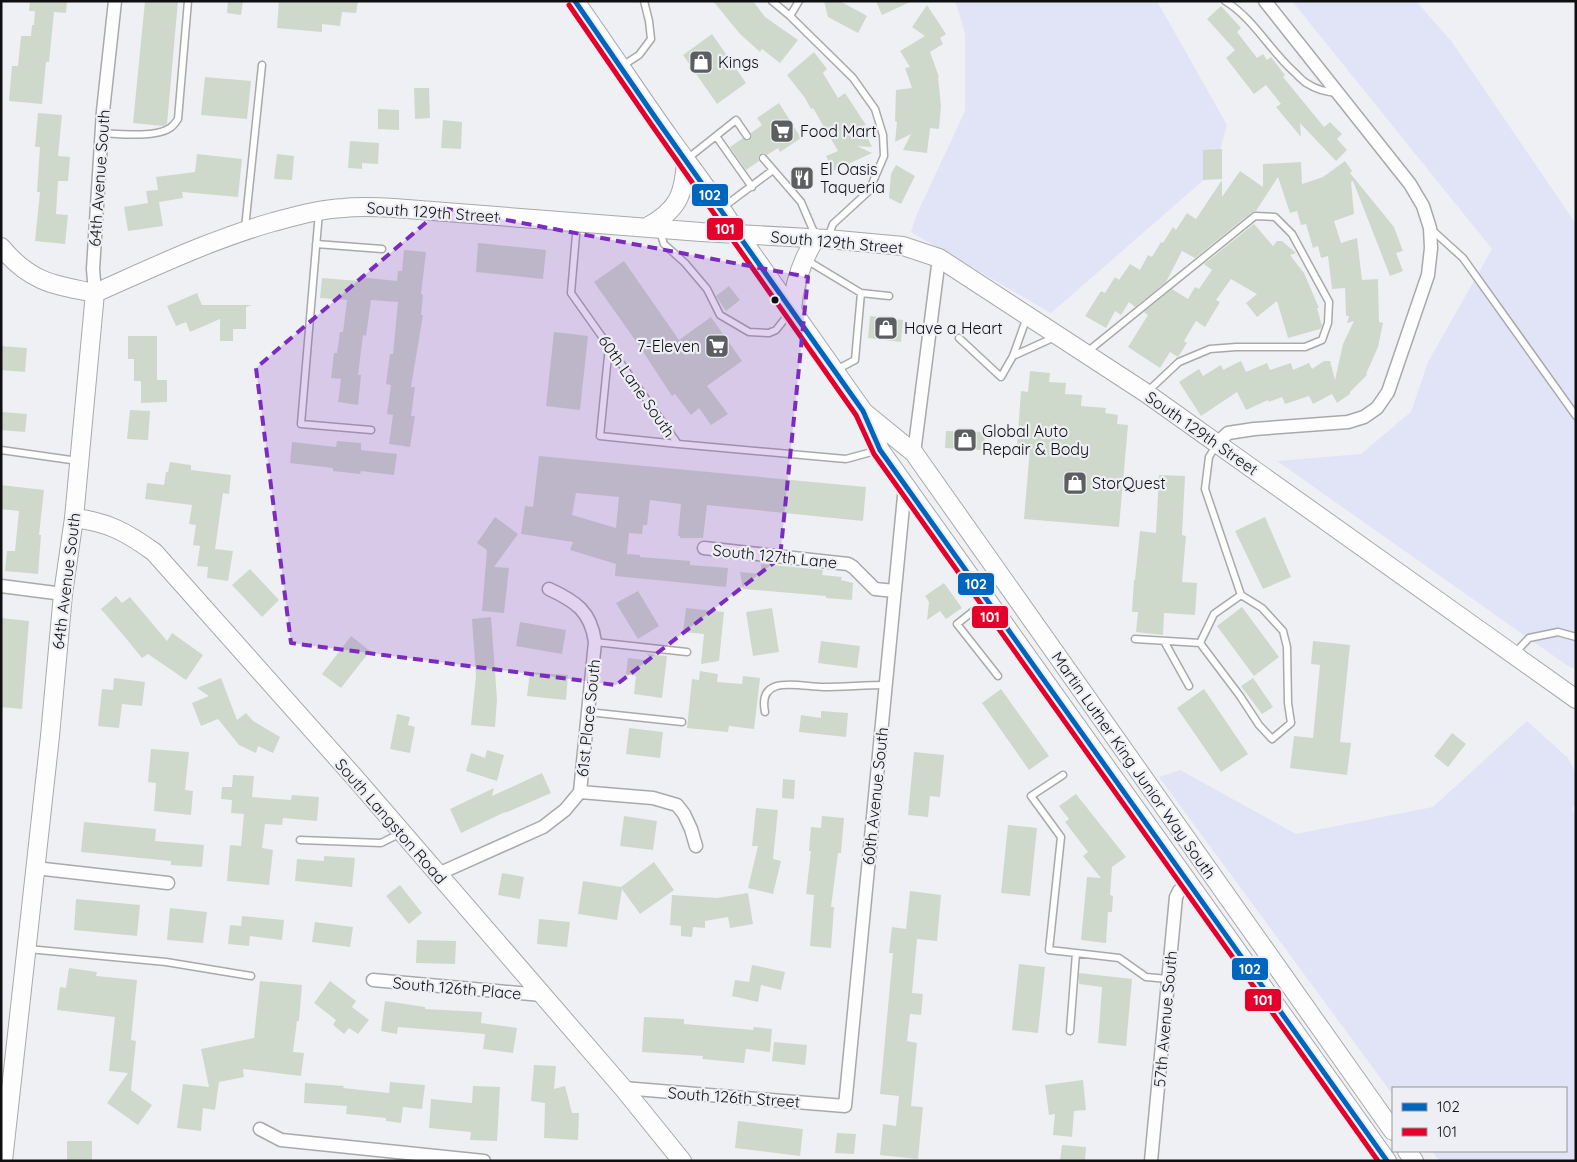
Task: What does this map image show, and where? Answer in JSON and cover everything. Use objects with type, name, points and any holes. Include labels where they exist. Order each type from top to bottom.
[{"type":"street","name":"64th Avenue South","points":[[3,1161],[4,1128],[36,868],[63,594],[80,462],[95,293],[92,269],[102,133],[115,1]]},
{"type":"street","name":"Martin Luther King Junior Way South","points":[[575,1],[863,411],[880,450],[905,486],[1388,1161]]},
{"type":"street","points":[[1217,443],[1228,433],[1254,429],[1348,422],[1364,417],[1377,408],[1388,392],[1428,275],[1431,248],[1430,228],[1423,206],[1410,184],[1265,1]]},
{"type":"street","points":[[653,228],[667,215],[678,200],[685,178],[686,160]]},
{"type":"street","name":"South 129th Street","points":[[95,293],[211,242],[245,230],[319,211],[344,208],[369,207],[903,246],[939,258],[1146,392],[1576,699]]},
{"type":"street","points":[[792,310],[793,292],[798,273],[805,257],[822,239]]},
{"type":"street","points":[[1,247],[12,261],[30,274],[54,285],[95,293]]},
{"type":"street","points":[[914,453],[939,258]]},
{"type":"street","name":"Martin Luther King Junior Way South","points":[[863,411],[914,453],[1392,1130]]},
{"type":"street","name":"60th Avenue South","points":[[845,1106],[905,486]]},
{"type":"street","name":"South Langston Road","points":[[74,518],[105,523],[132,536],[154,552],[438,874],[623,1088],[682,1161]]},
{"type":"street","name":"South 127th Lane","points":[[704,548],[848,564],[875,589],[895,591]]},
{"type":"street","points":[[1,586],[63,594]]},
{"type":"street","name":"61st Place South","points":[[438,874],[543,827],[565,810],[580,792],[596,642],[590,620],[580,608],[566,597],[549,589]]},
{"type":"street","points":[[580,792],[654,798],[677,805],[684,814],[691,829],[696,846]]},
{"type":"street","points":[[36,868],[168,883]]},
{"type":"street","name":"57th Avenue South","points":[[1151,1161],[1176,897],[1188,882]]},
{"type":"street","name":"South 126th Place","points":[[373,980],[542,995]]},
{"type":"street","name":"South 126th Street","points":[[623,1088],[845,1106]]},
{"type":"street","points":[[260,1129],[281,1140],[484,1161]]},
{"type":"lane","points":[[102,133],[135,134],[160,132],[171,128],[178,119],[188,1]]},
{"type":"lane","points":[[621,67],[639,56],[652,40],[644,1]]},
{"type":"lane","points":[[762,158],[801,202],[822,239],[833,224],[869,191],[884,156],[883,135],[875,109],[853,78],[790,16],[772,1]]},
{"type":"lane","points":[[790,16],[799,1]]},
{"type":"lane","points":[[1225,1],[1246,19],[1288,66],[1307,84],[1323,91],[1338,94]]},
{"type":"lane","points":[[245,230],[262,65]]},
{"type":"lane","points":[[686,160],[736,120],[747,136]]},
{"type":"lane","points":[[716,136],[752,187]]},
{"type":"lane","points":[[722,208],[773,170]]},
{"type":"lane","points":[[319,211],[301,424],[371,430]]},
{"type":"lane","points":[[1085,353],[1255,216],[1275,218],[1292,234],[1329,302],[1328,323],[1322,340],[1305,347],[1210,349],[1179,362],[1146,392]]},
{"type":"lane","name":"60th Lane South","points":[[577,222],[571,292],[678,444],[846,459],[880,450]]},
{"type":"lane","points":[[653,228],[664,244],[707,289],[720,315],[749,332],[769,333],[776,330],[792,310]]},
{"type":"lane","points":[[1430,228],[1463,258],[1576,416]]},
{"type":"lane","points":[[316,244],[382,249]]},
{"type":"lane","points":[[805,257],[813,264],[861,293],[889,296]]},
{"type":"lane","points":[[834,370],[855,360],[861,293]]},
{"type":"lane","points":[[959,338],[1001,377],[1013,356],[1028,316]]},
{"type":"lane","points":[[1013,356],[1059,336]]},
{"type":"lane","points":[[609,346],[600,436],[678,444]]},
{"type":"lane","points":[[1135,639],[1200,643],[1240,696],[1259,725],[1272,739],[1290,723],[1287,647],[1283,631],[1262,608],[1241,595],[1205,490],[1209,457],[1217,443]]},
{"type":"lane","points":[[1,450],[80,462]]},
{"type":"lane","points":[[1200,643],[1214,614],[1241,595]]},
{"type":"lane","points":[[987,600],[957,624],[998,676]]},
{"type":"lane","points":[[1513,655],[1529,638],[1558,632],[1576,637]]},
{"type":"lane","points":[[1164,641],[1189,686]]},
{"type":"lane","points":[[596,642],[687,652]]},
{"type":"lane","points":[[765,712],[763,705],[765,696],[771,689],[782,684],[822,687],[886,685]]},
{"type":"lane","points":[[588,712],[682,722]]},
{"type":"lane","points":[[1063,775],[1032,796],[1061,837],[1050,950],[1119,958],[1146,978],[1168,979]]},
{"type":"lane","points":[[300,840],[381,843],[402,833]]},
{"type":"lane","points":[[26,949],[166,962],[251,976]]},
{"type":"lane","points":[[1070,1031],[1076,953]]},
{"type":"highlighted area","points":[[443,208],[808,277],[780,558],[616,685],[291,643],[256,368]]},
{"type":"shaded area","points":[[955,1],[1157,1],[1227,125],[1214,171],[1051,313],[911,232],[916,216],[965,111],[965,33]]},
{"type":"shaded area","points":[[1292,1],[1416,1],[1452,42],[1576,224],[1576,669],[1568,666],[1277,461],[1361,454],[1411,412],[1428,362],[1492,249]]},
{"type":"shaded area","points":[[1527,721],[1568,758],[1576,773],[1576,804],[1572,808],[1576,816],[1576,1161],[1439,1161],[1433,1152],[1567,1152],[1567,1087],[1392,1087],[1392,1094],[1159,777],[1180,770],[1296,834],[1433,807]]},
{"type":"building","points":[[30,1],[67,1],[66,13],[54,12],[49,62],[46,62],[42,104],[9,101],[12,66],[18,66],[21,36],[31,36],[32,25],[34,25],[35,11],[29,11]]},
{"type":"building","points":[[145,1],[178,1],[167,124],[163,126],[133,123]]},
{"type":"building","points":[[228,1],[243,1],[241,15],[227,13]]},
{"type":"building","points":[[279,1],[358,1],[356,13],[342,12],[340,26],[322,24],[322,32],[277,28]]},
{"type":"building","points":[[713,1],[753,1],[765,17],[798,40],[780,63],[762,49],[760,52],[740,34]]},
{"type":"building","points":[[824,1],[840,1],[867,16],[858,33],[828,17]]},
{"type":"building","points":[[876,1],[912,1],[882,15]]},
{"type":"building","points":[[927,5],[946,34],[940,38],[943,44],[930,52],[939,77],[941,106],[939,129],[930,128],[927,153],[903,150],[911,134],[895,142],[897,122],[895,121],[896,90],[912,88],[905,68],[910,67],[900,51],[925,36],[912,27]]},
{"type":"building","points":[[1221,6],[1241,28],[1237,32],[1257,58],[1263,54],[1267,60],[1271,57],[1285,75],[1283,77],[1324,127],[1330,122],[1342,134],[1337,139],[1347,150],[1336,161],[1300,123],[1301,137],[1276,107],[1281,104],[1266,85],[1254,94],[1226,58],[1235,50],[1207,19]]},
{"type":"building","points":[[712,34],[746,83],[717,104],[683,55]]},
{"type":"building","points":[[814,52],[827,69],[823,73],[838,98],[845,93],[866,125],[862,126],[872,147],[857,146],[872,153],[833,171],[826,156],[838,151],[813,108],[811,109],[787,75]]},
{"type":"building","points":[[205,77],[251,81],[247,119],[201,115]]},
{"type":"building","points":[[414,88],[429,88],[430,118],[415,119]]},
{"type":"building","points":[[779,103],[801,138],[780,152],[778,148],[767,155],[764,153],[760,154],[758,157],[759,161],[746,170],[730,147],[743,138],[747,141],[750,140],[751,133],[762,125],[757,118]]},
{"type":"building","points":[[378,109],[399,110],[399,130],[378,129]]},
{"type":"building","points":[[38,113],[62,115],[58,156],[70,157],[68,181],[58,181],[56,214],[68,215],[65,244],[35,241],[40,192],[37,192],[40,147],[35,147]]},
{"type":"building","points":[[443,120],[462,122],[461,149],[441,148]]},
{"type":"building","points":[[350,141],[379,143],[378,164],[362,163],[362,169],[348,168]]},
{"type":"building","points":[[1222,149],[1222,179],[1203,180],[1203,150]]},
{"type":"building","points":[[197,154],[242,159],[238,197],[182,192],[183,198],[159,202],[163,226],[128,231],[124,207],[148,203],[146,191],[158,190],[156,177],[195,172]]},
{"type":"building","points":[[277,154],[294,156],[292,180],[274,179]]},
{"type":"building","points":[[1345,161],[1352,171],[1350,173],[1394,227],[1403,251],[1396,253],[1403,271],[1390,276],[1353,181],[1351,182],[1354,214],[1334,221],[1341,243],[1357,238],[1362,280],[1378,279],[1379,322],[1383,323],[1378,347],[1367,375],[1350,394],[1337,403],[1332,394],[1313,404],[1309,396],[1285,404],[1282,397],[1269,402],[1268,400],[1246,410],[1237,392],[1201,416],[1179,382],[1199,369],[1203,376],[1221,365],[1223,370],[1241,361],[1246,372],[1267,363],[1270,370],[1291,363],[1293,370],[1309,363],[1312,369],[1324,361],[1330,361],[1335,380],[1343,344],[1354,321],[1347,323],[1349,316],[1346,316],[1345,288],[1332,289],[1328,256],[1321,258],[1318,246],[1313,248],[1306,224],[1301,225],[1297,211],[1290,213],[1278,177],[1256,211],[1252,212],[1195,258],[1182,251],[1166,282],[1135,307],[1129,302],[1121,315],[1115,311],[1106,328],[1085,316],[1101,291],[1105,293],[1115,277],[1119,280],[1130,264],[1140,270],[1148,255],[1152,257],[1161,242],[1163,243],[1173,227],[1176,230],[1187,213],[1196,219],[1222,180],[1222,197],[1240,171],[1263,187],[1263,164],[1301,162],[1302,184],[1323,177]]},
{"type":"building","points":[[896,165],[915,176],[901,204],[889,198],[891,174]]},
{"type":"building","points":[[1254,224],[1273,246],[1277,241],[1282,241],[1296,253],[1290,255],[1304,273],[1319,308],[1317,308],[1322,326],[1320,329],[1288,338],[1277,301],[1257,317],[1246,303],[1257,294],[1231,279],[1216,300],[1220,302],[1205,327],[1196,321],[1184,341],[1187,343],[1178,357],[1170,352],[1160,368],[1128,347],[1148,315],[1144,312],[1172,289],[1188,299],[1195,287],[1199,289],[1212,270],[1204,264]]},
{"type":"building","points":[[478,243],[546,250],[543,279],[476,272]]},
{"type":"building","points":[[404,250],[426,252],[421,294],[423,295],[421,315],[423,315],[411,387],[415,387],[411,416],[415,416],[410,447],[389,444],[393,415],[387,414],[391,385],[386,384],[390,354],[393,354],[398,302],[371,300],[366,336],[363,335],[358,375],[361,375],[358,405],[338,402],[341,379],[331,378],[334,353],[337,353],[340,332],[343,332],[347,300],[320,298],[322,278],[359,281],[359,277],[397,281],[398,271],[402,271]]},
{"type":"building","points":[[624,261],[679,340],[711,317],[742,361],[707,386],[728,414],[711,425],[699,408],[691,415],[675,394],[672,396],[594,282]]},
{"type":"building","name":"7-Eleven","points":[[729,286],[740,300],[726,311],[716,296]]},
{"type":"building","points":[[197,293],[202,305],[252,305],[246,307],[246,329],[233,329],[233,341],[220,341],[220,319],[190,332],[186,322],[176,326],[167,306]]},
{"type":"building","name":"Have a Heart","points":[[870,316],[903,320],[901,342],[868,338]]},
{"type":"building","points":[[554,332],[588,336],[580,410],[546,406]]},
{"type":"building","points":[[128,336],[157,336],[157,380],[167,380],[167,402],[141,403],[141,381],[134,381],[134,359],[128,359]]},
{"type":"building","points":[[1,346],[27,348],[25,372],[1,370]]},
{"type":"building","name":"StorQuest","points":[[1030,371],[1050,373],[1049,382],[1066,383],[1065,394],[1082,395],[1081,406],[1106,408],[1105,413],[1118,415],[1117,424],[1128,425],[1119,527],[1024,519],[1030,448],[1017,446],[1021,391],[1028,392]]},
{"type":"building","points":[[130,410],[150,411],[148,440],[127,439]]},
{"type":"building","points":[[2,412],[27,414],[25,432],[1,430]]},
{"type":"building","name":"Global Auto Repair & Body","points":[[946,431],[985,432],[984,450],[945,448]]},
{"type":"building","points":[[337,441],[361,443],[361,450],[397,454],[394,475],[361,471],[360,474],[333,471],[333,468],[290,463],[292,442],[336,447]]},
{"type":"building","points":[[539,456],[866,487],[863,521],[707,505],[703,538],[680,538],[678,536],[681,504],[650,500],[647,525],[643,525],[642,534],[629,533],[627,554],[640,555],[640,557],[690,561],[690,565],[728,568],[726,587],[615,576],[616,564],[570,550],[573,542],[521,534],[525,506],[533,507]],"holes":[[[576,493],[619,497],[616,528],[572,515]]]},
{"type":"building","points":[[170,462],[191,465],[191,470],[231,475],[229,494],[223,493],[215,549],[233,551],[228,581],[207,578],[208,567],[197,566],[200,546],[193,545],[196,525],[189,524],[192,505],[145,499],[147,483],[164,485]]},
{"type":"building","points":[[1159,475],[1185,476],[1182,535],[1186,536],[1182,582],[1197,583],[1195,615],[1164,613],[1163,635],[1136,632],[1138,612],[1132,612],[1140,531],[1156,533]]},
{"type":"building","points":[[1,485],[44,490],[39,535],[41,535],[38,574],[5,571],[7,551],[15,551],[19,511],[1,509]]},
{"type":"building","points":[[495,517],[518,534],[494,567],[509,568],[504,613],[482,611],[487,550],[477,543]]},
{"type":"building","points":[[1265,517],[1291,577],[1263,589],[1235,531]]},
{"type":"building","points":[[761,564],[823,570],[822,575],[842,577],[841,580],[853,583],[852,600],[743,589],[740,572],[761,574]]},
{"type":"building","points":[[250,569],[279,600],[262,617],[232,585]]},
{"type":"building","points":[[944,583],[962,608],[946,619],[940,611],[927,620],[929,602],[925,596]]},
{"type":"building","points":[[638,591],[659,626],[638,639],[616,603]]},
{"type":"building","points":[[116,596],[122,603],[130,597],[167,641],[172,633],[203,655],[186,680],[148,654],[142,658],[101,609]]},
{"type":"building","points":[[1242,607],[1279,657],[1254,676],[1217,626]]},
{"type":"building","points":[[686,608],[724,612],[719,661],[701,664],[704,634],[683,632]]},
{"type":"building","points":[[772,608],[779,652],[753,656],[746,612]]},
{"type":"building","points":[[491,617],[497,699],[495,727],[471,725],[476,676],[472,619]]},
{"type":"building","points":[[1,618],[29,621],[22,709],[1,707]]},
{"type":"building","points":[[520,622],[566,630],[562,654],[516,646]]},
{"type":"building","points":[[351,636],[370,651],[341,688],[322,674]]},
{"type":"building","points":[[821,641],[860,646],[857,668],[818,663]]},
{"type":"building","points":[[1313,641],[1350,645],[1340,742],[1351,743],[1347,775],[1290,768],[1294,736],[1313,738],[1320,665],[1311,664]]},
{"type":"building","points":[[647,654],[667,656],[662,698],[634,694],[636,676],[626,674],[628,658],[652,661]]},
{"type":"building","points":[[700,671],[718,674],[717,682],[742,684],[743,676],[760,678],[754,729],[729,726],[728,732],[687,728],[692,679],[699,680]]},
{"type":"building","points":[[530,672],[568,675],[566,700],[527,696]]},
{"type":"building","points":[[114,678],[145,682],[142,706],[122,704],[119,728],[98,726],[102,689],[113,690]]},
{"type":"building","points":[[221,678],[237,720],[246,713],[253,721],[280,737],[273,753],[258,746],[256,753],[239,745],[218,719],[201,726],[192,703],[209,696],[197,688]]},
{"type":"building","points":[[1253,678],[1273,707],[1262,714],[1241,686]]},
{"type":"building","points":[[1001,689],[1049,756],[1029,770],[982,703]]},
{"type":"building","points":[[1204,689],[1248,754],[1221,772],[1177,708]]},
{"type":"building","points":[[821,711],[848,713],[846,737],[799,732],[801,715],[821,718]]},
{"type":"building","points":[[397,714],[410,717],[408,725],[415,727],[410,753],[390,749]]},
{"type":"building","points":[[629,728],[663,732],[660,758],[626,754]]},
{"type":"building","points":[[1452,733],[1466,744],[1448,767],[1434,756]]},
{"type":"building","points":[[151,749],[189,752],[185,790],[193,791],[191,815],[154,811],[156,783],[148,782]]},
{"type":"building","points":[[487,750],[504,755],[497,781],[466,771],[471,753],[485,758]]},
{"type":"building","points":[[914,752],[944,755],[940,797],[930,796],[928,817],[908,815]]},
{"type":"building","points":[[542,773],[551,793],[461,833],[450,809],[494,788],[492,796]]},
{"type":"building","points":[[233,775],[254,776],[252,797],[291,800],[292,795],[319,797],[317,821],[283,818],[282,825],[265,824],[262,848],[273,850],[269,885],[227,881],[230,845],[241,846],[244,814],[231,813],[232,800],[221,799],[222,787],[232,787]]},
{"type":"building","points":[[783,779],[795,780],[794,799],[782,798]]},
{"type":"building","points":[[1076,794],[1126,857],[1112,867],[1110,895],[1113,896],[1112,912],[1108,912],[1106,943],[1081,940],[1087,877],[1101,878],[1083,856],[1088,852],[1065,822],[1069,819],[1059,806]]},
{"type":"building","points":[[756,808],[778,810],[773,859],[781,861],[773,894],[748,888],[758,846],[752,846]]},
{"type":"building","points":[[624,816],[657,821],[653,850],[620,846]]},
{"type":"building","points":[[822,816],[844,818],[841,853],[838,853],[831,907],[834,907],[831,948],[810,946],[814,895],[806,894],[811,851],[809,851],[811,827],[821,828]]},
{"type":"building","points":[[84,822],[156,829],[155,841],[204,845],[202,867],[171,865],[171,861],[81,852]]},
{"type":"building","points":[[1008,825],[1037,828],[1030,896],[1001,893]]},
{"type":"building","points":[[324,856],[355,858],[352,887],[295,881],[297,859],[324,861]]},
{"type":"building","points":[[654,862],[674,890],[640,914],[622,889],[617,920],[578,914],[583,881],[621,887]]},
{"type":"building","points":[[502,873],[524,877],[520,899],[498,895]]},
{"type":"building","points":[[400,885],[422,913],[409,924],[386,896]]},
{"type":"building","points":[[910,891],[941,895],[937,941],[917,939],[912,993],[923,994],[921,1015],[910,1014],[907,1041],[917,1043],[911,1106],[923,1107],[918,1159],[880,1155],[883,1124],[896,1126],[899,1096],[880,1094],[893,953],[889,953],[892,927],[906,929]]},
{"type":"building","points":[[748,893],[753,924],[730,928],[728,917],[705,921],[705,928],[693,927],[692,937],[681,936],[681,926],[670,925],[672,895],[717,898]]},
{"type":"building","points":[[76,899],[140,905],[137,936],[74,930]]},
{"type":"building","points":[[170,908],[207,912],[203,943],[167,940]]},
{"type":"building","points":[[242,916],[284,920],[282,940],[250,936],[249,946],[228,944],[230,925],[241,926]]},
{"type":"building","points":[[539,919],[570,922],[567,947],[537,944]]},
{"type":"building","points":[[315,922],[353,927],[350,947],[312,942]]},
{"type":"building","points":[[417,940],[456,941],[455,964],[416,963]]},
{"type":"building","points":[[1019,964],[1045,967],[1038,1033],[1012,1030]]},
{"type":"building","points":[[752,965],[785,972],[781,990],[761,985],[758,1002],[732,996],[735,980],[749,982]]},
{"type":"building","points":[[69,968],[97,972],[96,976],[137,980],[131,1040],[136,1041],[131,1090],[152,1105],[138,1125],[107,1103],[128,1073],[109,1071],[115,1017],[57,1010],[60,987],[66,988]]},
{"type":"building","points":[[1079,973],[1132,979],[1126,1046],[1098,1043],[1102,987],[1079,984]]},
{"type":"building","points":[[260,981],[302,985],[299,1021],[297,1021],[293,1052],[304,1053],[301,1076],[243,1069],[244,1077],[219,1082],[215,1110],[203,1108],[201,1131],[177,1128],[183,1084],[209,1087],[201,1049],[254,1038]]},
{"type":"building","points":[[330,981],[356,1001],[352,1007],[369,1020],[358,1034],[349,1028],[344,1034],[333,1025],[336,1020],[314,1003]]},
{"type":"building","points":[[385,1001],[425,1007],[425,1009],[482,1012],[481,1023],[517,1028],[513,1053],[483,1049],[485,1034],[398,1027],[397,1034],[381,1031]]},
{"type":"building","points":[[644,1017],[684,1019],[684,1024],[753,1030],[754,1027],[772,1029],[770,1052],[746,1049],[744,1063],[702,1059],[703,1056],[642,1052]]},
{"type":"building","points":[[774,1042],[807,1045],[805,1065],[772,1061]]},
{"type":"building","points":[[534,1065],[556,1066],[554,1089],[565,1086],[572,1113],[579,1113],[578,1140],[544,1138],[545,1103],[531,1101]]},
{"type":"building","points":[[1083,1080],[1086,1110],[1074,1111],[1072,1137],[1053,1135],[1055,1114],[1049,1115],[1045,1085]]},
{"type":"building","points":[[390,1082],[425,1085],[422,1109],[403,1107],[401,1123],[386,1121],[386,1118],[346,1114],[347,1106],[304,1103],[305,1083],[344,1086],[343,1088],[389,1093]]},
{"type":"building","points":[[473,1086],[500,1087],[497,1141],[470,1140],[471,1132],[429,1128],[431,1099],[472,1103]]},
{"type":"building","points":[[738,1121],[803,1129],[800,1156],[735,1148]]},
{"type":"building","points":[[837,1133],[856,1134],[854,1154],[835,1153]]},
{"type":"building","points":[[67,1141],[92,1141],[92,1161],[67,1161]]},
{"type":"building","points":[[1062,1145],[1086,1147],[1085,1161],[1060,1161]]},
{"type":"transit line","name":"102","points":[[575,1],[863,411],[880,450],[1387,1161]]},
{"type":"transit line","name":"101","points":[[569,5],[856,415],[874,454],[1378,1161]]},
{"type":"place","name":"Kings","points":[[701,62]]},
{"type":"place","name":"Food Mart","points":[[782,131]]},
{"type":"place","name":"El Oasis Taqueria","points":[[802,178]]},
{"type":"place","name":"Have a Heart","points":[[886,328]]},
{"type":"place","name":"7-Eleven","points":[[717,346]]},
{"type":"place","name":"Global Auto Repair & Body","points":[[965,440]]},
{"type":"place","name":"StorQuest","points":[[1075,483]]}]
